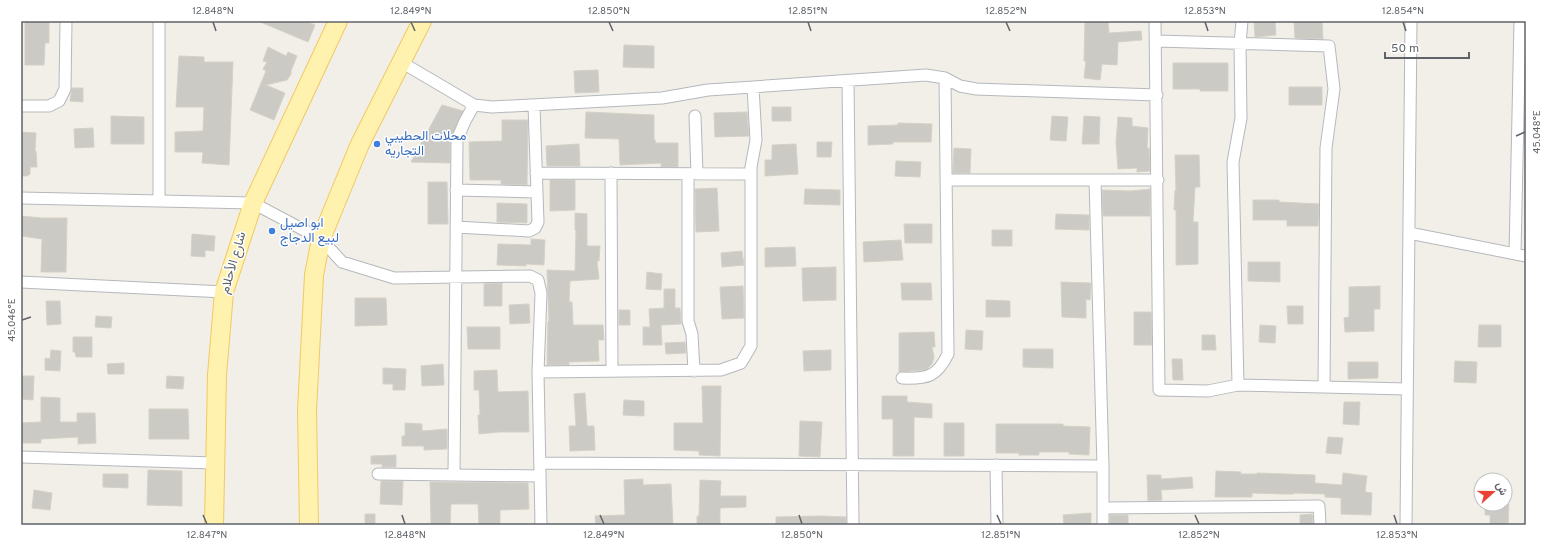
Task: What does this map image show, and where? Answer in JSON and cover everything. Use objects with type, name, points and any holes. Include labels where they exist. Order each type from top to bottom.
[{"type":"main road","name":"شارع الأحلام","points":[[214,525],[214,464],[217,375],[224,292],[253,203],[338,21]]},
{"type":"main road","points":[[309,525],[307,411],[314,275],[321,239],[360,144],[422,21]]},
{"type":"street","points":[[21,106],[49,106],[59,100],[65,89],[66,21]]},
{"type":"street","points":[[159,21],[159,201]]},
{"type":"street","points":[[1155,21],[1158,180],[1159,390],[1208,391],[1238,386],[1407,389]]},
{"type":"street","points":[[1238,386],[1233,162],[1241,118],[1240,44],[1242,21]]},
{"type":"street","points":[[1406,525],[1411,21]]},
{"type":"street","points":[[1409,233],[1521,255],[1520,21]]},
{"type":"street","points":[[1156,41],[1329,46],[1334,89],[1326,148],[1324,387]]},
{"type":"street","points":[[401,62],[474,105],[492,108],[662,98],[708,90],[926,75],[945,78],[960,86],[976,89],[1157,95]]},
{"type":"street","points":[[902,378],[920,379],[932,375],[943,365],[948,354],[945,78]]},
{"type":"street","points":[[848,81],[853,525]]},
{"type":"street","points":[[538,372],[721,370],[741,363],[752,346],[751,167],[756,140],[753,87]]},
{"type":"street","points":[[454,475],[457,140],[474,105]]},
{"type":"street","points":[[456,227],[529,231],[535,228],[538,222],[534,105]]},
{"type":"street","points":[[694,371],[692,334],[688,321],[695,116]]},
{"type":"street","points":[[536,173],[751,174]]},
{"type":"street","points":[[611,173],[612,371]]},
{"type":"street","points":[[946,180],[1158,180]]},
{"type":"street","points":[[1095,180],[1103,525]]},
{"type":"street","points":[[456,190],[536,192]]},
{"type":"street","points":[[21,198],[253,203],[321,239],[342,262],[394,278],[530,276],[538,280],[541,293],[538,372],[540,525]]},
{"type":"street","points":[[21,282],[224,292]]},
{"type":"street","points":[[21,457],[214,464]]},
{"type":"street","points":[[540,463],[1102,466]]},
{"type":"street","points":[[996,465],[997,525]]},
{"type":"street","points":[[378,474],[540,476]]},
{"type":"street","points":[[1103,508],[1319,506],[1320,525]]},
{"type":"building","points":[[25,21],[49,21],[49,43],[45,43],[44,65],[25,65]]},
{"type":"building","points":[[258,21],[305,21],[315,25],[308,42]]},
{"type":"building","points":[[1085,21],[1108,21],[1109,33],[1141,31],[1142,40],[1118,42],[1117,65],[1102,64],[1100,80],[1084,78],[1086,61],[1084,61]]},
{"type":"building","points":[[1254,21],[1275,21],[1276,35],[1255,37]]},
{"type":"building","points":[[1294,21],[1322,21],[1323,39],[1295,38]]},
{"type":"building","points":[[624,45],[654,46],[654,68],[623,67]]},
{"type":"building","points":[[268,47],[286,56],[288,52],[297,56],[291,74],[287,80],[266,85],[285,93],[274,120],[250,110],[266,71],[263,69],[267,62],[263,61]]},
{"type":"building","points":[[179,56],[204,57],[204,62],[233,62],[229,165],[202,163],[203,152],[175,152],[175,132],[203,131],[204,107],[176,107]]},
{"type":"building","points":[[1173,63],[1228,63],[1228,91],[1173,89]]},
{"type":"building","points":[[598,70],[599,92],[575,93],[574,71]]},
{"type":"building","points":[[1289,87],[1322,87],[1322,105],[1289,105]]},
{"type":"building","points":[[72,88],[83,88],[83,102],[70,101]]},
{"type":"building","points":[[442,105],[463,111],[449,142],[450,163],[411,162]]},
{"type":"building","points":[[772,107],[791,107],[791,121],[772,121]]},
{"type":"building","points":[[586,112],[654,115],[654,140],[656,143],[678,143],[678,167],[661,167],[661,163],[620,165],[619,139],[585,138]]},
{"type":"building","points":[[747,112],[749,136],[715,137],[714,113]]},
{"type":"building","points":[[111,116],[144,117],[144,144],[111,144]]},
{"type":"building","points":[[1052,116],[1068,117],[1066,141],[1050,140]]},
{"type":"building","points":[[1084,116],[1100,117],[1099,144],[1082,144]]},
{"type":"building","points":[[1118,117],[1132,118],[1132,126],[1148,128],[1147,148],[1149,148],[1150,171],[1137,172],[1137,168],[1118,169],[1116,143]]},
{"type":"building","points":[[502,120],[528,120],[527,185],[501,184],[501,180],[470,180],[469,142],[502,141]]},
{"type":"building","points":[[898,123],[932,124],[931,142],[893,142],[893,144],[868,145],[868,126],[898,125]]},
{"type":"building","points":[[93,128],[94,147],[75,148],[74,129]]},
{"type":"building","points":[[21,132],[36,133],[35,151],[37,167],[30,167],[30,174],[27,176],[21,176]]},
{"type":"building","points":[[817,142],[832,142],[831,157],[817,157]]},
{"type":"building","points":[[579,144],[580,166],[547,166],[546,146]]},
{"type":"building","points":[[796,144],[798,174],[765,176],[765,160],[772,160],[772,145]]},
{"type":"building","points":[[954,148],[971,149],[970,173],[953,173]]},
{"type":"building","points":[[1175,155],[1199,155],[1200,187],[1195,187],[1193,222],[1198,222],[1198,264],[1176,265],[1176,210],[1174,210],[1175,190],[1176,191]]},
{"type":"building","points":[[896,161],[921,162],[920,177],[895,176]]},
{"type":"building","points":[[550,180],[575,180],[575,210],[550,211]]},
{"type":"building","points":[[428,182],[447,182],[448,224],[428,224]]},
{"type":"building","points":[[717,188],[719,231],[696,232],[695,189]]},
{"type":"building","points":[[805,189],[840,190],[840,205],[804,204]]},
{"type":"building","points":[[1150,189],[1150,216],[1103,216],[1102,190],[1131,191]]},
{"type":"building","points":[[1253,200],[1279,200],[1279,202],[1319,204],[1318,226],[1287,226],[1287,220],[1253,220]]},
{"type":"building","points":[[497,203],[527,204],[527,223],[497,222]]},
{"type":"building","points":[[575,213],[587,214],[587,246],[600,246],[599,261],[597,261],[599,279],[570,281],[569,302],[572,302],[573,325],[603,325],[604,340],[598,340],[599,361],[569,362],[569,365],[547,365],[549,321],[547,270],[575,271]]},
{"type":"building","points":[[1056,214],[1089,215],[1089,230],[1055,229]]},
{"type":"building","points":[[21,216],[67,218],[66,272],[41,272],[42,239],[21,236]]},
{"type":"building","points":[[904,224],[932,224],[932,243],[905,243]]},
{"type":"building","points":[[992,230],[1012,230],[1012,246],[992,246]]},
{"type":"building","points":[[192,234],[215,236],[214,251],[205,250],[205,257],[191,256]]},
{"type":"building","points":[[531,239],[545,240],[544,265],[497,265],[498,244],[531,245]]},
{"type":"building","points":[[901,240],[903,260],[864,262],[863,242]]},
{"type":"building","points":[[795,247],[796,266],[765,267],[765,248]]},
{"type":"building","points":[[742,251],[744,265],[722,267],[721,253]]},
{"type":"building","points":[[1248,262],[1280,262],[1280,282],[1248,281]]},
{"type":"building","points":[[836,267],[836,300],[803,301],[802,268]]},
{"type":"building","points":[[647,272],[662,274],[661,290],[646,289]]},
{"type":"building","points":[[1061,282],[1091,283],[1090,300],[1086,299],[1086,318],[1062,317]]},
{"type":"building","points":[[502,283],[502,306],[484,306],[484,284]]},
{"type":"building","points":[[901,283],[931,283],[932,300],[902,300]]},
{"type":"building","points":[[743,286],[744,318],[722,319],[720,287]]},
{"type":"building","points":[[1380,286],[1380,309],[1374,309],[1374,331],[1345,332],[1344,318],[1349,317],[1349,287]]},
{"type":"building","points":[[664,289],[675,289],[675,308],[680,308],[681,324],[661,325],[662,345],[643,345],[643,327],[650,327],[649,309],[664,308]]},
{"type":"building","points":[[355,298],[386,298],[387,325],[355,326]]},
{"type":"building","points":[[986,300],[1010,301],[1010,317],[986,317]]},
{"type":"building","points":[[46,301],[60,301],[61,324],[47,325]]},
{"type":"building","points":[[529,304],[530,323],[510,324],[509,305]]},
{"type":"building","points":[[1287,306],[1303,306],[1303,324],[1288,324]]},
{"type":"building","points":[[619,310],[630,310],[630,325],[619,325]]},
{"type":"building","points":[[1134,312],[1151,312],[1152,345],[1134,345]]},
{"type":"building","points":[[96,316],[112,317],[111,328],[95,327]]},
{"type":"building","points":[[1260,325],[1276,326],[1275,343],[1259,342]]},
{"type":"building","points":[[1479,325],[1501,325],[1501,347],[1478,347]]},
{"type":"building","points":[[467,327],[500,327],[500,349],[468,349]]},
{"type":"building","points":[[966,330],[983,331],[982,350],[965,349]]},
{"type":"building","points":[[934,332],[935,347],[932,347],[934,357],[932,364],[927,369],[923,370],[899,372],[899,333]]},
{"type":"building","points":[[1202,335],[1215,335],[1216,350],[1202,350]]},
{"type":"building","points":[[73,337],[92,337],[92,357],[76,357],[75,352],[73,352]]},
{"type":"building","points":[[685,342],[686,353],[666,354],[665,343]]},
{"type":"building","points":[[1023,349],[1053,349],[1053,368],[1023,367]]},
{"type":"building","points":[[51,350],[61,351],[60,371],[45,370],[45,358],[50,359]]},
{"type":"building","points":[[831,350],[831,370],[804,371],[803,351]]},
{"type":"building","points":[[1172,359],[1182,359],[1183,380],[1173,380]]},
{"type":"building","points":[[1455,361],[1477,362],[1476,383],[1454,382]]},
{"type":"building","points":[[1348,362],[1378,362],[1378,378],[1348,379]]},
{"type":"building","points":[[124,363],[124,374],[108,374],[107,364]]},
{"type":"building","points":[[443,364],[444,385],[422,386],[421,366]]},
{"type":"building","points":[[383,368],[406,369],[405,390],[393,390],[393,384],[383,384]]},
{"type":"building","points":[[497,370],[498,392],[528,391],[529,432],[479,434],[479,390],[474,390],[474,371]]},
{"type":"building","points":[[21,376],[34,376],[33,400],[21,399]]},
{"type":"building","points":[[167,376],[184,377],[183,389],[166,388]]},
{"type":"building","points":[[702,386],[721,386],[720,456],[699,455],[699,451],[674,450],[674,423],[703,423]]},
{"type":"building","points":[[585,393],[587,426],[594,426],[595,450],[570,451],[569,426],[576,426],[574,394]]},
{"type":"building","points":[[882,396],[907,396],[907,402],[932,404],[932,418],[914,417],[914,456],[893,456],[893,419],[882,419]]},
{"type":"building","points":[[41,397],[60,398],[60,422],[77,422],[77,413],[95,413],[96,443],[78,444],[78,437],[41,439],[41,443],[21,443],[21,423],[41,422]]},
{"type":"building","points":[[624,400],[644,401],[644,416],[623,415]]},
{"type":"building","points":[[1344,402],[1360,402],[1359,425],[1343,424]]},
{"type":"building","points":[[149,409],[188,409],[189,439],[149,439]]},
{"type":"building","points":[[800,421],[822,422],[820,457],[799,456]]},
{"type":"building","points":[[405,423],[422,424],[422,431],[447,429],[447,449],[424,450],[424,446],[402,446],[402,436],[405,436]]},
{"type":"building","points":[[944,423],[964,423],[964,456],[944,456]]},
{"type":"building","points":[[996,424],[1063,424],[1063,426],[1090,427],[1089,455],[1069,454],[1069,452],[1039,452],[1039,455],[996,453]]},
{"type":"building","points":[[1328,437],[1343,438],[1341,454],[1326,453]]},
{"type":"building","points":[[396,455],[396,467],[382,467],[382,464],[371,464],[371,456]]},
{"type":"building","points":[[148,470],[182,471],[182,506],[147,505]]},
{"type":"building","points":[[1216,471],[1241,472],[1240,474],[1257,473],[1315,475],[1315,483],[1342,485],[1343,473],[1367,476],[1365,492],[1372,493],[1371,515],[1341,514],[1341,498],[1325,497],[1325,494],[1252,493],[1252,497],[1215,497]]},
{"type":"building","points":[[103,474],[128,474],[128,488],[103,487]]},
{"type":"building","points":[[1147,475],[1161,475],[1161,479],[1192,477],[1193,488],[1161,490],[1162,500],[1148,501]]},
{"type":"building","points":[[643,479],[643,485],[671,484],[673,525],[596,525],[595,516],[625,515],[624,480]]},
{"type":"building","points":[[700,480],[721,481],[720,496],[746,496],[746,507],[720,508],[720,525],[697,525],[697,516],[699,516]]},
{"type":"building","points":[[381,481],[403,481],[402,505],[380,504]]},
{"type":"building","points":[[430,482],[528,483],[529,509],[500,510],[500,525],[479,525],[478,504],[451,504],[450,525],[431,525]]},
{"type":"building","points":[[34,490],[52,493],[50,510],[32,508]]},
{"type":"building","points":[[1485,512],[1509,512],[1508,525],[1490,525],[1490,515],[1485,515]]},
{"type":"building","points":[[1091,513],[1091,525],[1064,525],[1063,515]]},
{"type":"building","points":[[365,514],[375,514],[375,525],[365,525]]},
{"type":"building","points":[[1312,514],[1313,525],[1300,525],[1300,515]]},
{"type":"building","points":[[1110,515],[1128,515],[1128,525],[1110,525]]},
{"type":"building","points":[[776,517],[846,517],[846,525],[776,525]]},
{"type":"place","name":"محلات الحطيبي التجاريه","points":[[377,144]]},
{"type":"place","name":"ابو اصيل لبيع الدجاج","points":[[272,231]]}]
